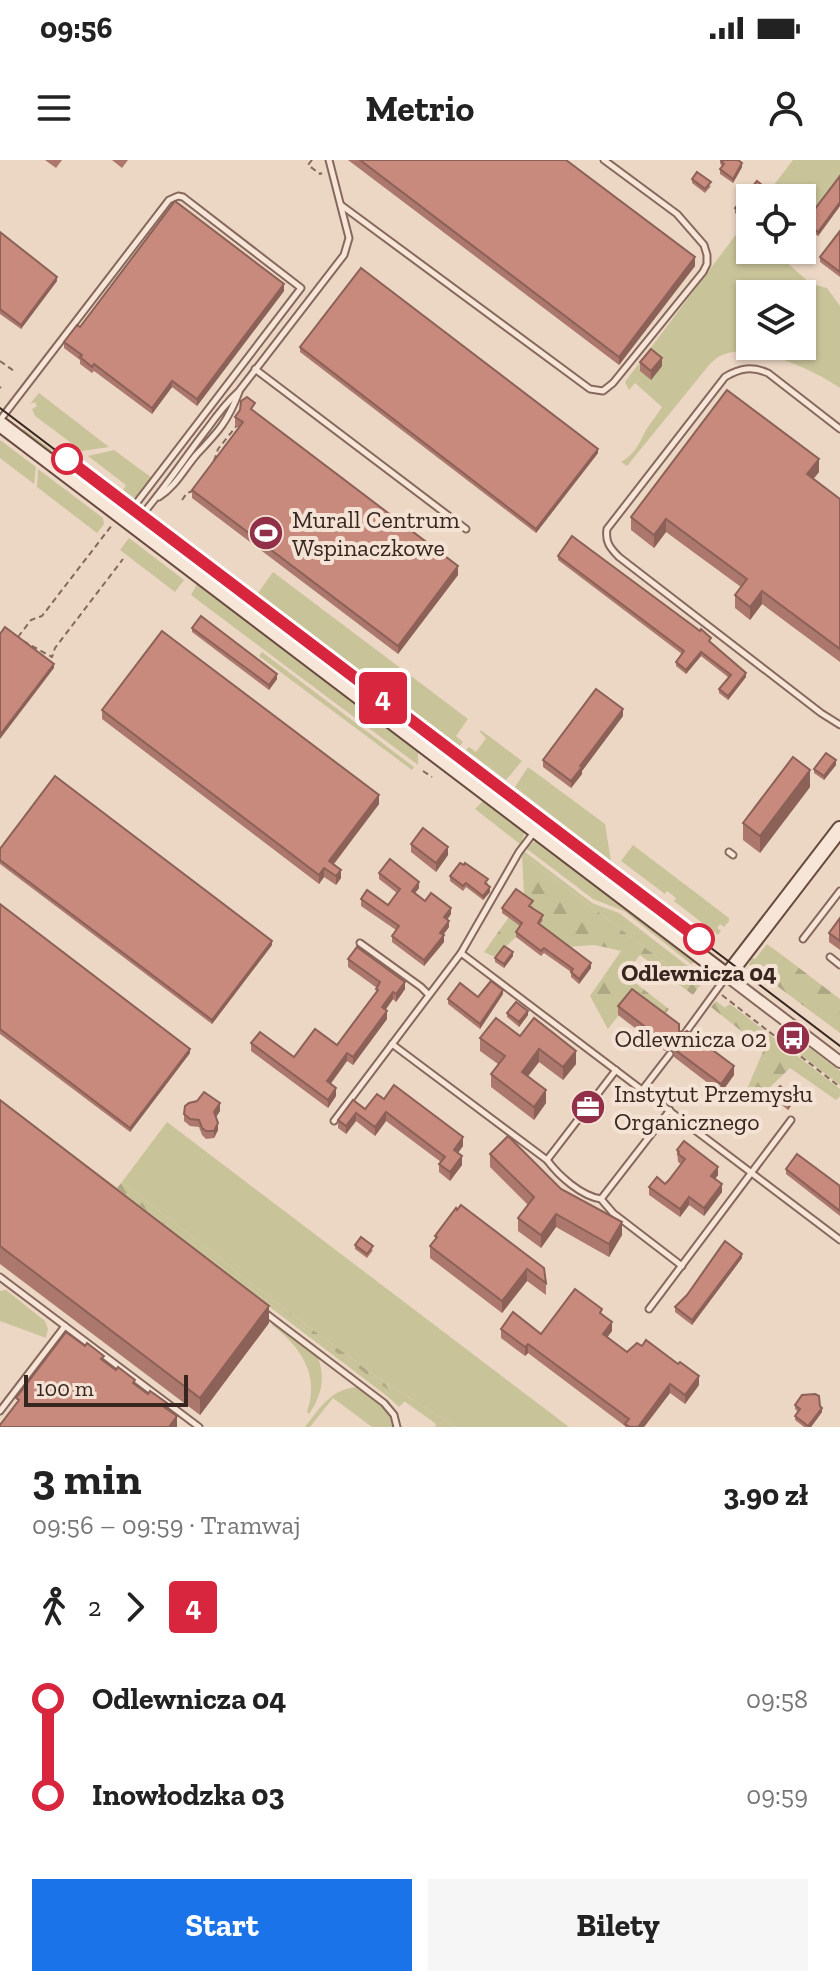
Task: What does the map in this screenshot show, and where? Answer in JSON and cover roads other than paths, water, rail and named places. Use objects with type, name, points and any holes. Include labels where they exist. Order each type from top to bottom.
[{"type":"street","points":[[0,422],[124,522],[840,1062]]},
{"type":"street","points":[[727,976],[837,838]]},
{"type":"lane","points":[[124,522],[169,490],[222,427],[239,391],[344,255],[349,238],[329,160]]},
{"type":"lane","points":[[341,205],[590,389],[603,391],[613,383],[707,264],[704,245],[677,214],[604,160]]},
{"type":"lane","points":[[0,422],[169,200],[183,197],[301,288],[124,522]]},
{"type":"lane","points":[[840,429],[768,373],[747,368],[735,371],[725,377],[607,529],[606,538],[619,557],[840,725]]},
{"type":"lane","points":[[255,369],[466,529]]},
{"type":"lane","points":[[157,499],[201,437],[239,391]]},
{"type":"lane","points":[[334,1121],[461,953],[512,862],[535,830]]},
{"type":"lane","points":[[803,939],[840,891]]},
{"type":"lane","points":[[360,943],[429,995]]},
{"type":"lane","points":[[461,953],[840,1240]]},
{"type":"lane","points":[[830,957],[840,965]]},
{"type":"lane","points":[[683,1036],[727,976]]},
{"type":"lane","points":[[392,1044],[547,1160],[558,1173],[588,1195],[601,1199],[613,1213],[682,1266]]},
{"type":"lane","points":[[643,1089],[670,1054]]},
{"type":"lane","points":[[547,1160],[616,1070]]},
{"type":"lane","points":[[601,1199],[670,1110]]},
{"type":"lane","points":[[649,1309],[791,1120]]},
{"type":"lane","points":[[0,1277],[199,1427]]},
{"type":"lane","points":[[258,1307],[384,1403],[392,1411],[397,1427]]},
{"type":"lane","points":[[0,1411],[65,1326]]},
{"type":"tram line","points":[[0,408],[840,1046]]},
{"type":"tram line","name":"4","points":[[67,459],[699,939]]},
{"type":"place","name":"Murall Centrum Wspinaczkowe","points":[[266,533]]},
{"type":"place","name":"Odlewnicza 04","points":[[699,939]]},
{"type":"place","name":"Odlewnicza 02","points":[[793,1038]]},
{"type":"place","name":"Instytut Przemysłu Organicznego","points":[[588,1107]]}]
